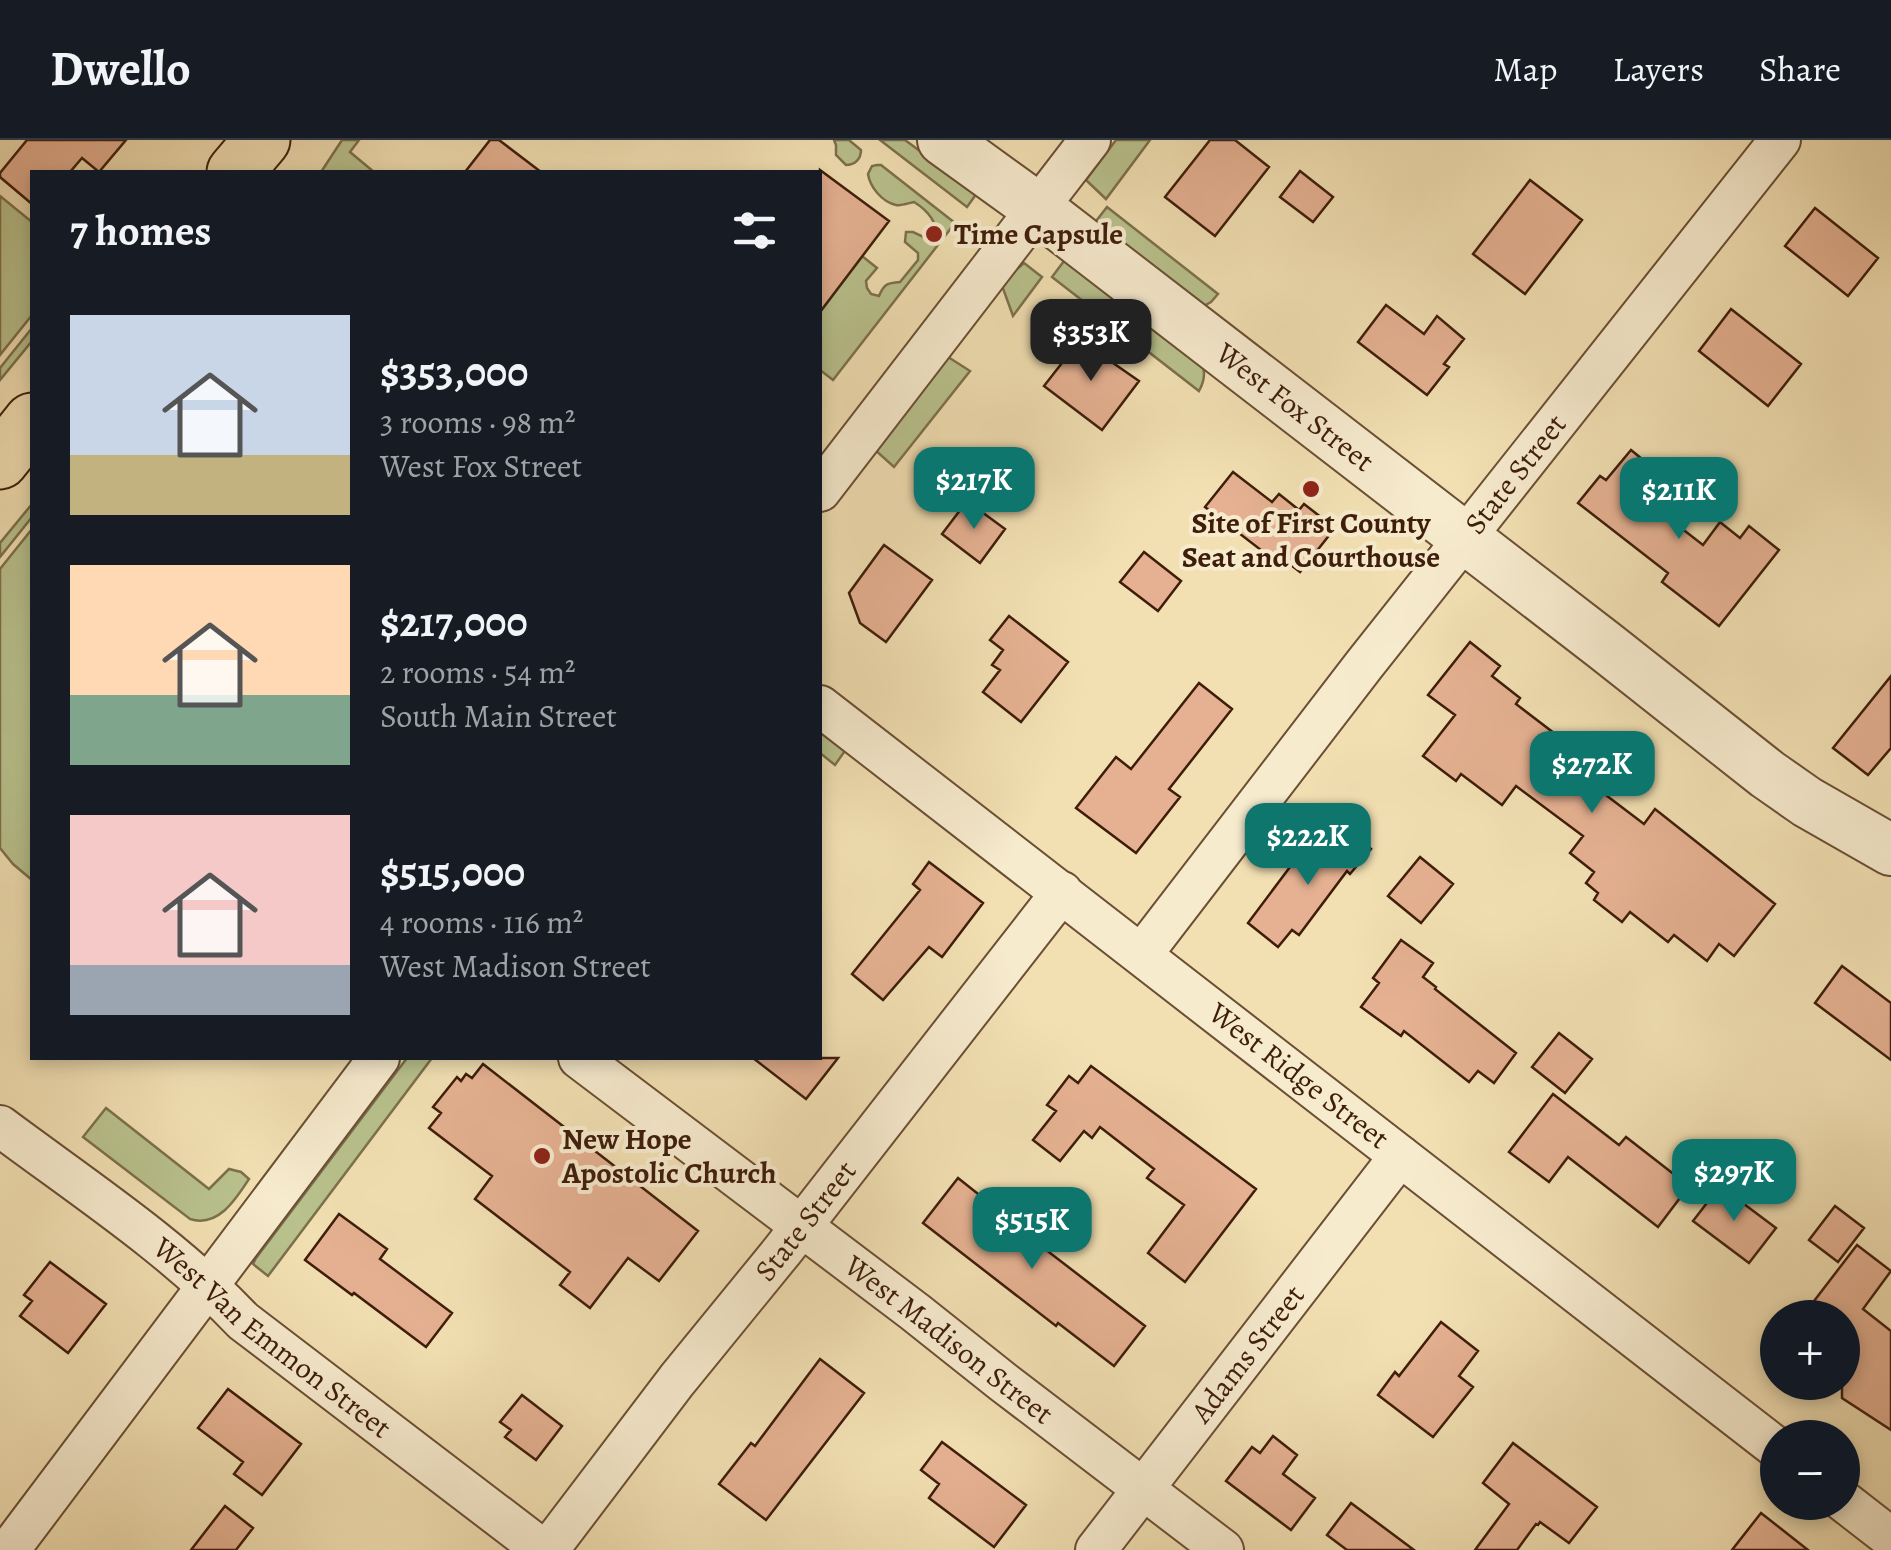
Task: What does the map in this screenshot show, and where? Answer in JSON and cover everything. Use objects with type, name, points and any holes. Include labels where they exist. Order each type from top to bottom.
[{"type":"highway","points":[[237,170],[262,140]]},
{"type":"highway","points":[[0,461],[30,424]]},
{"type":"street","name":"West Fox Street","points":[[942,140],[1036,208],[1767,774],[1891,850]]},
{"type":"street","points":[[822,488],[1090,140]]},
{"type":"street","name":"State Street","points":[[1142,954],[1364,665],[1780,140]]},
{"type":"street","name":"West Ridge Street","points":[[822,708],[1760,1435]]},
{"type":"street","name":"State Street","points":[[546,1550],[1062,892]]},
{"type":"street","points":[[8,1550],[378,1060]]},
{"type":"street","name":"West Madison Street","points":[[582,1060],[1224,1550]]},
{"type":"street","name":"West Van Emmon Street","points":[[0,1126],[208,1284],[243,1321],[546,1550]]},
{"type":"street","name":"Adams Street","points":[[1096,1550],[1400,1156]]},
{"type":"street","points":[[1860,1514],[1891,1538]]},
{"type":"green space","points":[[342,140],[359,140],[350,152],[372,170],[322,170]]},
{"type":"green space","points":[[834,140],[849,140],[861,150],[857,161],[846,165],[836,155]]},
{"type":"green space","points":[[880,140],[905,140],[977,193],[967,207]]},
{"type":"green space","points":[[1116,140],[1150,140],[1106,199],[1086,180]]},
{"type":"green space","points":[[881,165],[955,223],[833,380],[822,372],[822,309],[862,256],[877,268],[866,281],[871,294],[879,296],[886,285],[900,282],[918,260],[918,253],[905,242],[906,232],[932,241],[937,237],[933,221],[919,205],[896,205],[878,193],[868,174],[872,166]]},
{"type":"green space","points":[[0,196],[30,220],[30,318],[0,355]]},
{"type":"green space","points":[[1107,207],[1218,294],[1200,308],[1093,225]]},
{"type":"green space","points":[[1064,261],[1202,363],[1204,377],[1199,391],[1052,277]]},
{"type":"green space","points":[[1024,263],[1042,277],[1013,316],[1001,283]]},
{"type":"green space","points":[[30,330],[30,343],[0,380],[0,368]]},
{"type":"green space","points":[[945,355],[970,371],[894,467],[873,448]]},
{"type":"green space","points":[[30,506],[30,520],[0,557],[0,543]]},
{"type":"green space","points":[[30,532],[30,878],[0,848],[0,569]]},
{"type":"green space","points":[[822,725],[849,745],[835,765],[822,755]]},
{"type":"green space","points":[[405,1060],[430,1060],[268,1276],[253,1264]]},
{"type":"green space","points":[[106,1108],[209,1189],[229,1169],[249,1179],[218,1216],[200,1221],[190,1219],[83,1137]]},
{"type":"building","points":[[27,140],[126,140],[101,170],[82,158],[72,170],[30,170],[30,202],[0,173]]},
{"type":"building","points":[[490,140],[499,140],[538,170],[467,170]]},
{"type":"building","points":[[1210,140],[1235,140],[1269,167],[1215,236],[1165,197]]},
{"type":"building","points":[[822,171],[889,221],[822,309]]},
{"type":"building","points":[[1300,171],[1333,197],[1313,222],[1280,197]]},
{"type":"building","points":[[1530,180],[1582,220],[1525,294],[1473,254]]},
{"type":"building","points":[[1815,208],[1878,258],[1848,296],[1785,246]]},
{"type":"building","points":[[1386,305],[1424,334],[1437,316],[1464,339],[1427,395],[1358,342]]},
{"type":"building","points":[[1731,309],[1801,364],[1768,406],[1699,351]]},
{"type":"building","points":[[1080,340],[1139,381],[1102,430],[1044,386]]},
{"type":"building","points":[[1631,450],[1664,477],[1645,500],[1703,545],[1720,522],[1740,538],[1749,526],[1779,550],[1719,626],[1662,582],[1668,573],[1578,503],[1600,476],[1606,480]]},
{"type":"building","points":[[1233,472],[1272,502],[1279,494],[1299,510],[1304,504],[1335,528],[1300,572],[1278,555],[1274,560],[1205,507]]},
{"type":"building","points":[[967,501],[1005,529],[980,563],[942,534]]},
{"type":"building","points":[[884,545],[932,580],[886,642],[860,623],[849,593]]},
{"type":"building","points":[[1144,552],[1181,581],[1158,611],[1120,582]]},
{"type":"building","points":[[1009,616],[1068,662],[1021,722],[983,692],[1000,670],[992,665],[1003,650],[990,640]]},
{"type":"building","points":[[1470,642],[1500,666],[1492,676],[1520,698],[1516,704],[1601,769],[1590,783],[1644,824],[1655,809],[1775,904],[1734,956],[1719,944],[1707,961],[1674,935],[1668,942],[1630,912],[1622,922],[1594,900],[1598,893],[1586,883],[1594,872],[1570,853],[1583,836],[1516,786],[1502,805],[1461,774],[1456,781],[1423,756],[1455,715],[1428,695]]},
{"type":"building","points":[[1891,676],[1891,748],[1868,775],[1833,748]]},
{"type":"building","points":[[1199,683],[1232,709],[1169,789],[1180,797],[1136,853],[1076,808],[1116,757],[1131,769]]},
{"type":"building","points":[[1343,825],[1371,849],[1350,874],[1347,871],[1299,935],[1292,930],[1278,947],[1248,923],[1293,863],[1303,870]]},
{"type":"building","points":[[1420,857],[1453,884],[1421,923],[1388,896]]},
{"type":"building","points":[[929,862],[983,903],[942,957],[929,947],[883,1000],[852,974],[920,890],[913,884]]},
{"type":"building","points":[[1401,940],[1433,963],[1423,977],[1435,989],[1516,1053],[1494,1083],[1478,1071],[1469,1082],[1404,1031],[1401,1036],[1361,1007],[1379,983],[1373,978]]},
{"type":"building","points":[[1842,966],[1891,1003],[1891,1060],[1815,1003]]},
{"type":"building","points":[[1559,1033],[1592,1059],[1565,1093],[1532,1067]]},
{"type":"building","points":[[838,1058],[806,1099],[756,1060]]},
{"type":"building","points":[[483,1064],[698,1231],[659,1281],[628,1258],[590,1308],[560,1285],[570,1272],[475,1199],[492,1176],[429,1128],[441,1113],[433,1107],[457,1077],[461,1081],[466,1074],[472,1078]]},
{"type":"building","points":[[1091,1066],[1256,1189],[1185,1282],[1148,1253],[1184,1205],[1147,1178],[1154,1169],[1100,1127],[1092,1138],[1084,1131],[1060,1161],[1033,1140],[1056,1111],[1047,1105],[1069,1076],[1078,1083]]},
{"type":"building","points":[[1553,1094],[1619,1145],[1626,1137],[1689,1186],[1658,1227],[1568,1157],[1549,1182],[1509,1152]]},
{"type":"building","points":[[958,1178],[1145,1326],[1114,1366],[923,1223]]},
{"type":"building","points":[[1720,1186],[1776,1228],[1749,1263],[1693,1221]]},
{"type":"building","points":[[1835,1206],[1864,1228],[1838,1262],[1809,1240]]},
{"type":"building","points":[[339,1214],[387,1249],[380,1259],[452,1313],[426,1347],[305,1260]]},
{"type":"building","points":[[1857,1245],[1891,1271],[1863,1309],[1891,1331],[1891,1430],[1845,1400],[1860,1400],[1860,1300],[1815,1300]]},
{"type":"building","points":[[50,1262],[106,1304],[68,1353],[20,1316],[32,1301],[24,1295]]},
{"type":"building","points":[[1441,1322],[1478,1351],[1459,1376],[1473,1387],[1433,1437],[1378,1395],[1395,1372],[1399,1376]]},
{"type":"building","points":[[820,1359],[864,1393],[766,1520],[719,1484],[751,1443],[755,1446]]},
{"type":"building","points":[[228,1389],[301,1444],[262,1495],[234,1474],[243,1462],[198,1428]]},
{"type":"building","points":[[522,1395],[562,1426],[536,1460],[505,1437],[511,1430],[500,1422]]},
{"type":"building","points":[[1273,1436],[1297,1455],[1283,1474],[1315,1498],[1291,1530],[1226,1481],[1252,1447],[1260,1453]]},
{"type":"building","points":[[942,1442],[1026,1505],[994,1547],[929,1498],[939,1484],[921,1470]]},
{"type":"building","points":[[1513,1443],[1597,1507],[1569,1543],[1540,1522],[1517,1550],[1475,1550],[1509,1504],[1483,1483]]},
{"type":"building","points":[[1351,1503],[1414,1550],[1347,1550],[1327,1535]]},
{"type":"building","points":[[225,1506],[253,1528],[236,1550],[191,1550]]},
{"type":"building","points":[[1760,1514],[1760,1520],[1770,1520],[1808,1550],[1732,1550]]},
{"type":"place","name":"Time Capsule","points":[[934,234]]},
{"type":"place","name":"Site of First County Seat and Courthouse","points":[[1311,489]]},
{"type":"place","name":"New Hope Apostolic Church","points":[[542,1156]]}]
